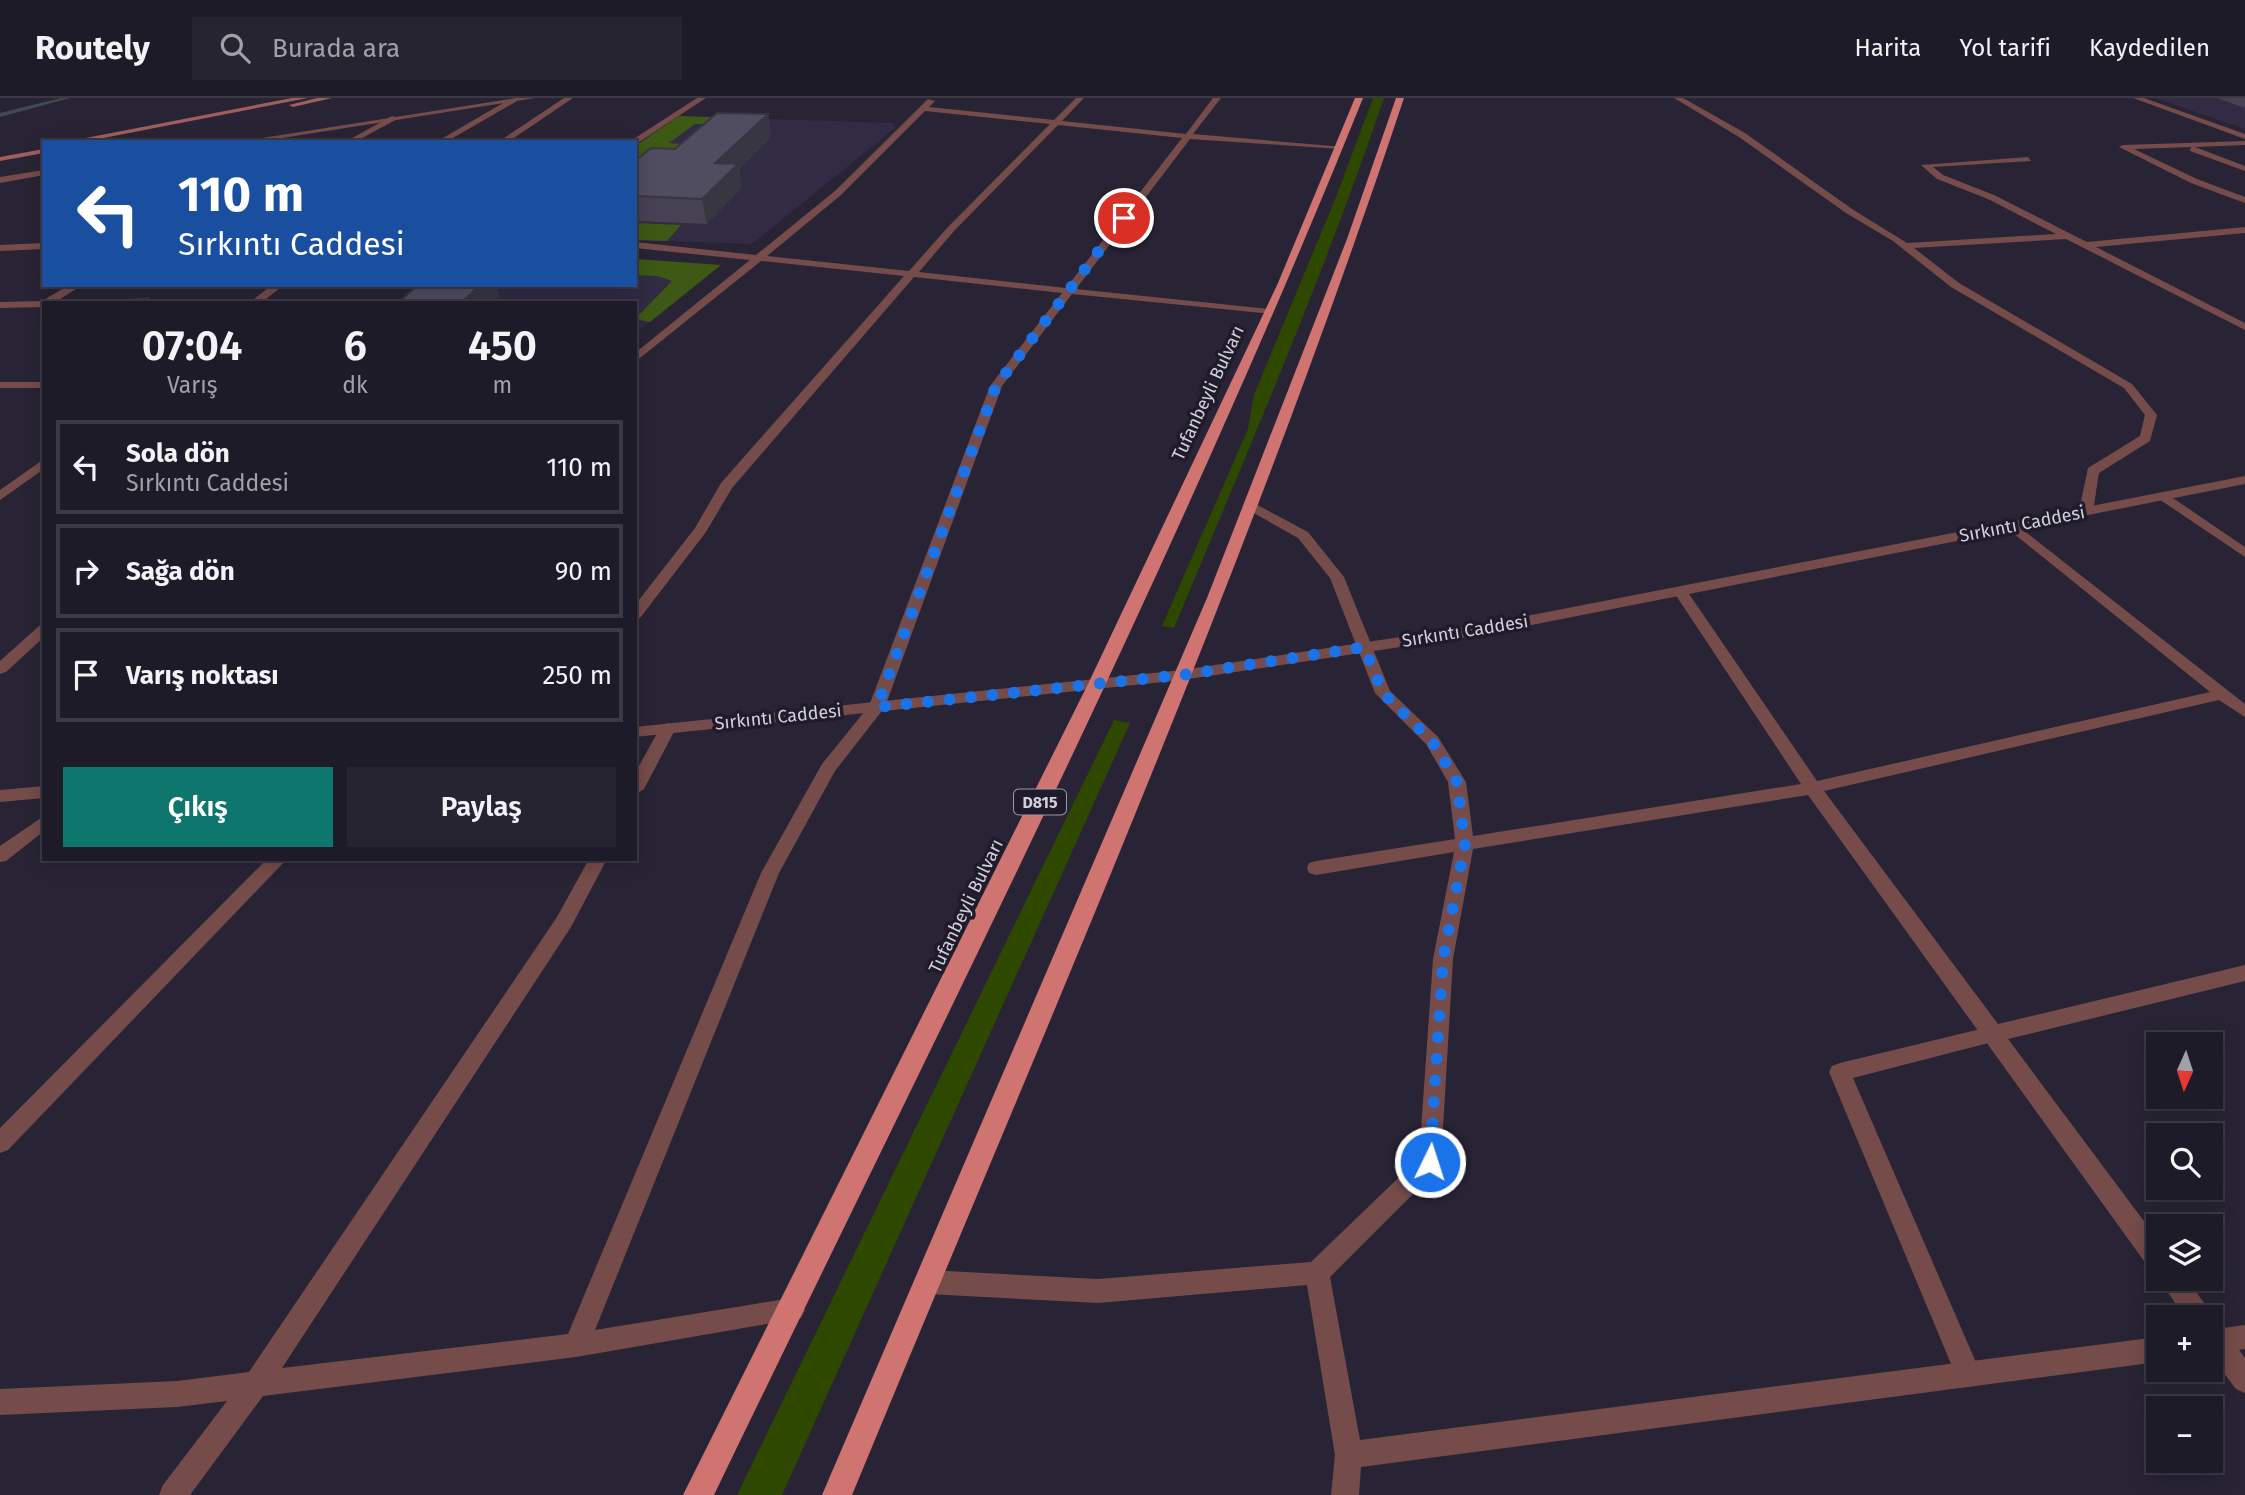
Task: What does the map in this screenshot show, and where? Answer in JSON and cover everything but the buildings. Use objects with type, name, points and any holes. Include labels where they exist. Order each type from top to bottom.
[{"type":"highway","name":"Tufanbeyli Bulvarı","points":[[698,1495],[792,1310],[1097,684],[1269,312],[1359,98]]},
{"type":"highway","points":[[837,1495],[1182,675],[1352,239],[1400,98]]},
{"type":"main road","points":[[80,140],[304,98]]},
{"type":"main road","points":[[104,140],[328,98]]},
{"type":"main road","points":[[0,157],[42,149]]},
{"type":"street","points":[[253,140],[531,98]]},
{"type":"street","points":[[505,140],[569,98]]},
{"type":"street","points":[[636,140],[702,98]]},
{"type":"street","points":[[637,357],[838,193],[927,109],[933,98]]},
{"type":"street","points":[[637,612],[701,529],[726,486],[951,229],[1080,98]]},
{"type":"street","points":[[576,1345],[770,873],[828,768],[877,707],[996,386],[1217,98]]},
{"type":"street","points":[[1678,98],[1742,135],[1904,246],[1955,285],[2127,386],[2151,415],[2146,438],[2093,471],[2086,511]]},
{"type":"street","points":[[2137,98],[2245,137]]},
{"type":"street","points":[[444,140],[513,101]]},
{"type":"street","points":[[927,109],[1187,136],[1340,147]]},
{"type":"street","points":[[353,140],[395,118]]},
{"type":"street","points":[[2245,143],[2123,147],[2194,181],[2245,200]]},
{"type":"street","points":[[2186,147],[2245,169]]},
{"type":"street","points":[[2028,159],[1925,164],[1940,177],[1991,197],[2245,327]]},
{"type":"street","points":[[0,180],[42,172]]},
{"type":"street","points":[[2088,245],[2245,230]]},
{"type":"street","points":[[1904,246],[2069,236]]},
{"type":"street","points":[[637,245],[1269,312]]},
{"type":"street","points":[[0,248],[42,246]]},
{"type":"street","points":[[49,301],[73,287]]},
{"type":"street","points":[[257,301],[276,287]]},
{"type":"street","points":[[0,305],[42,303]]},
{"type":"street","points":[[2223,316],[2245,313]]},
{"type":"street","points":[[0,385],[42,385]]},
{"type":"street","points":[[0,496],[42,465]]},
{"type":"street","name":"Sırkıntı Caddesi","points":[[637,732],[1182,675],[1486,629],[2245,480]]},
{"type":"street","points":[[0,482],[19,482]]},
{"type":"street","points":[[2164,496],[2245,553]]},
{"type":"street","points":[[927,1282],[1098,1291],[1317,1273],[1430,1162],[1443,959],[1465,844],[1457,782],[1432,741],[1383,693],[1337,577],[1303,535],[1250,505]]},
{"type":"street","points":[[2013,526],[2245,712]]},
{"type":"street","points":[[1680,591],[1813,788],[2146,1244]]},
{"type":"street","points":[[0,669],[42,631]]},
{"type":"street","points":[[1316,868],[1813,788],[2221,694]]},
{"type":"street","points":[[637,785],[668,728]]},
{"type":"street","points":[[0,796],[42,792]]},
{"type":"street","points":[[0,856],[42,824]]},
{"type":"street","points":[[0,1143],[276,861]]},
{"type":"street","points":[[173,1495],[256,1384],[564,922],[597,861]]},
{"type":"street","points":[[1968,1374],[1840,1072],[2245,973]]},
{"type":"street","points":[[1317,1273],[1349,1455],[1345,1495]]},
{"type":"street","points":[[0,1402],[177,1394],[576,1345],[792,1310]]},
{"type":"street","points":[[2223,1338],[2245,1337]]},
{"type":"street","points":[[1349,1455],[2146,1351]]},
{"type":"street","points":[[2223,1352],[2245,1380]]},
{"type":"shaded area","points":[[2155,98],[2245,98],[2245,129]]},
{"type":"shaded area","points":[[679,116],[894,123],[895,128],[752,244],[637,240],[637,145]]},
{"type":"shaded area","points":[[637,259],[721,265],[637,331],[637,301],[441,301],[457,287],[637,287]]},
{"type":"green space","points":[[1373,98],[1384,98],[1310,299],[1174,628],[1162,626],[1248,429],[1254,395],[1336,197]]},
{"type":"green space","points":[[679,116],[738,118],[730,125],[695,124],[669,143],[701,145],[637,168],[637,145]]},
{"type":"green space","points":[[637,223],[681,225],[667,241],[637,240]]},
{"type":"green space","points":[[637,259],[721,265],[650,322],[637,319],[672,281],[658,276],[637,275]]},
{"type":"green space","points":[[1114,720],[1130,723],[782,1495],[737,1495]]},
{"type":"waterway","points":[[0,115],[67,98]]},
{"type":"route","points":[[1124,218],[996,386],[877,707],[1182,675],[1364,647],[1383,693],[1432,741],[1457,782],[1465,844],[1443,959],[1430,1162]]}]
